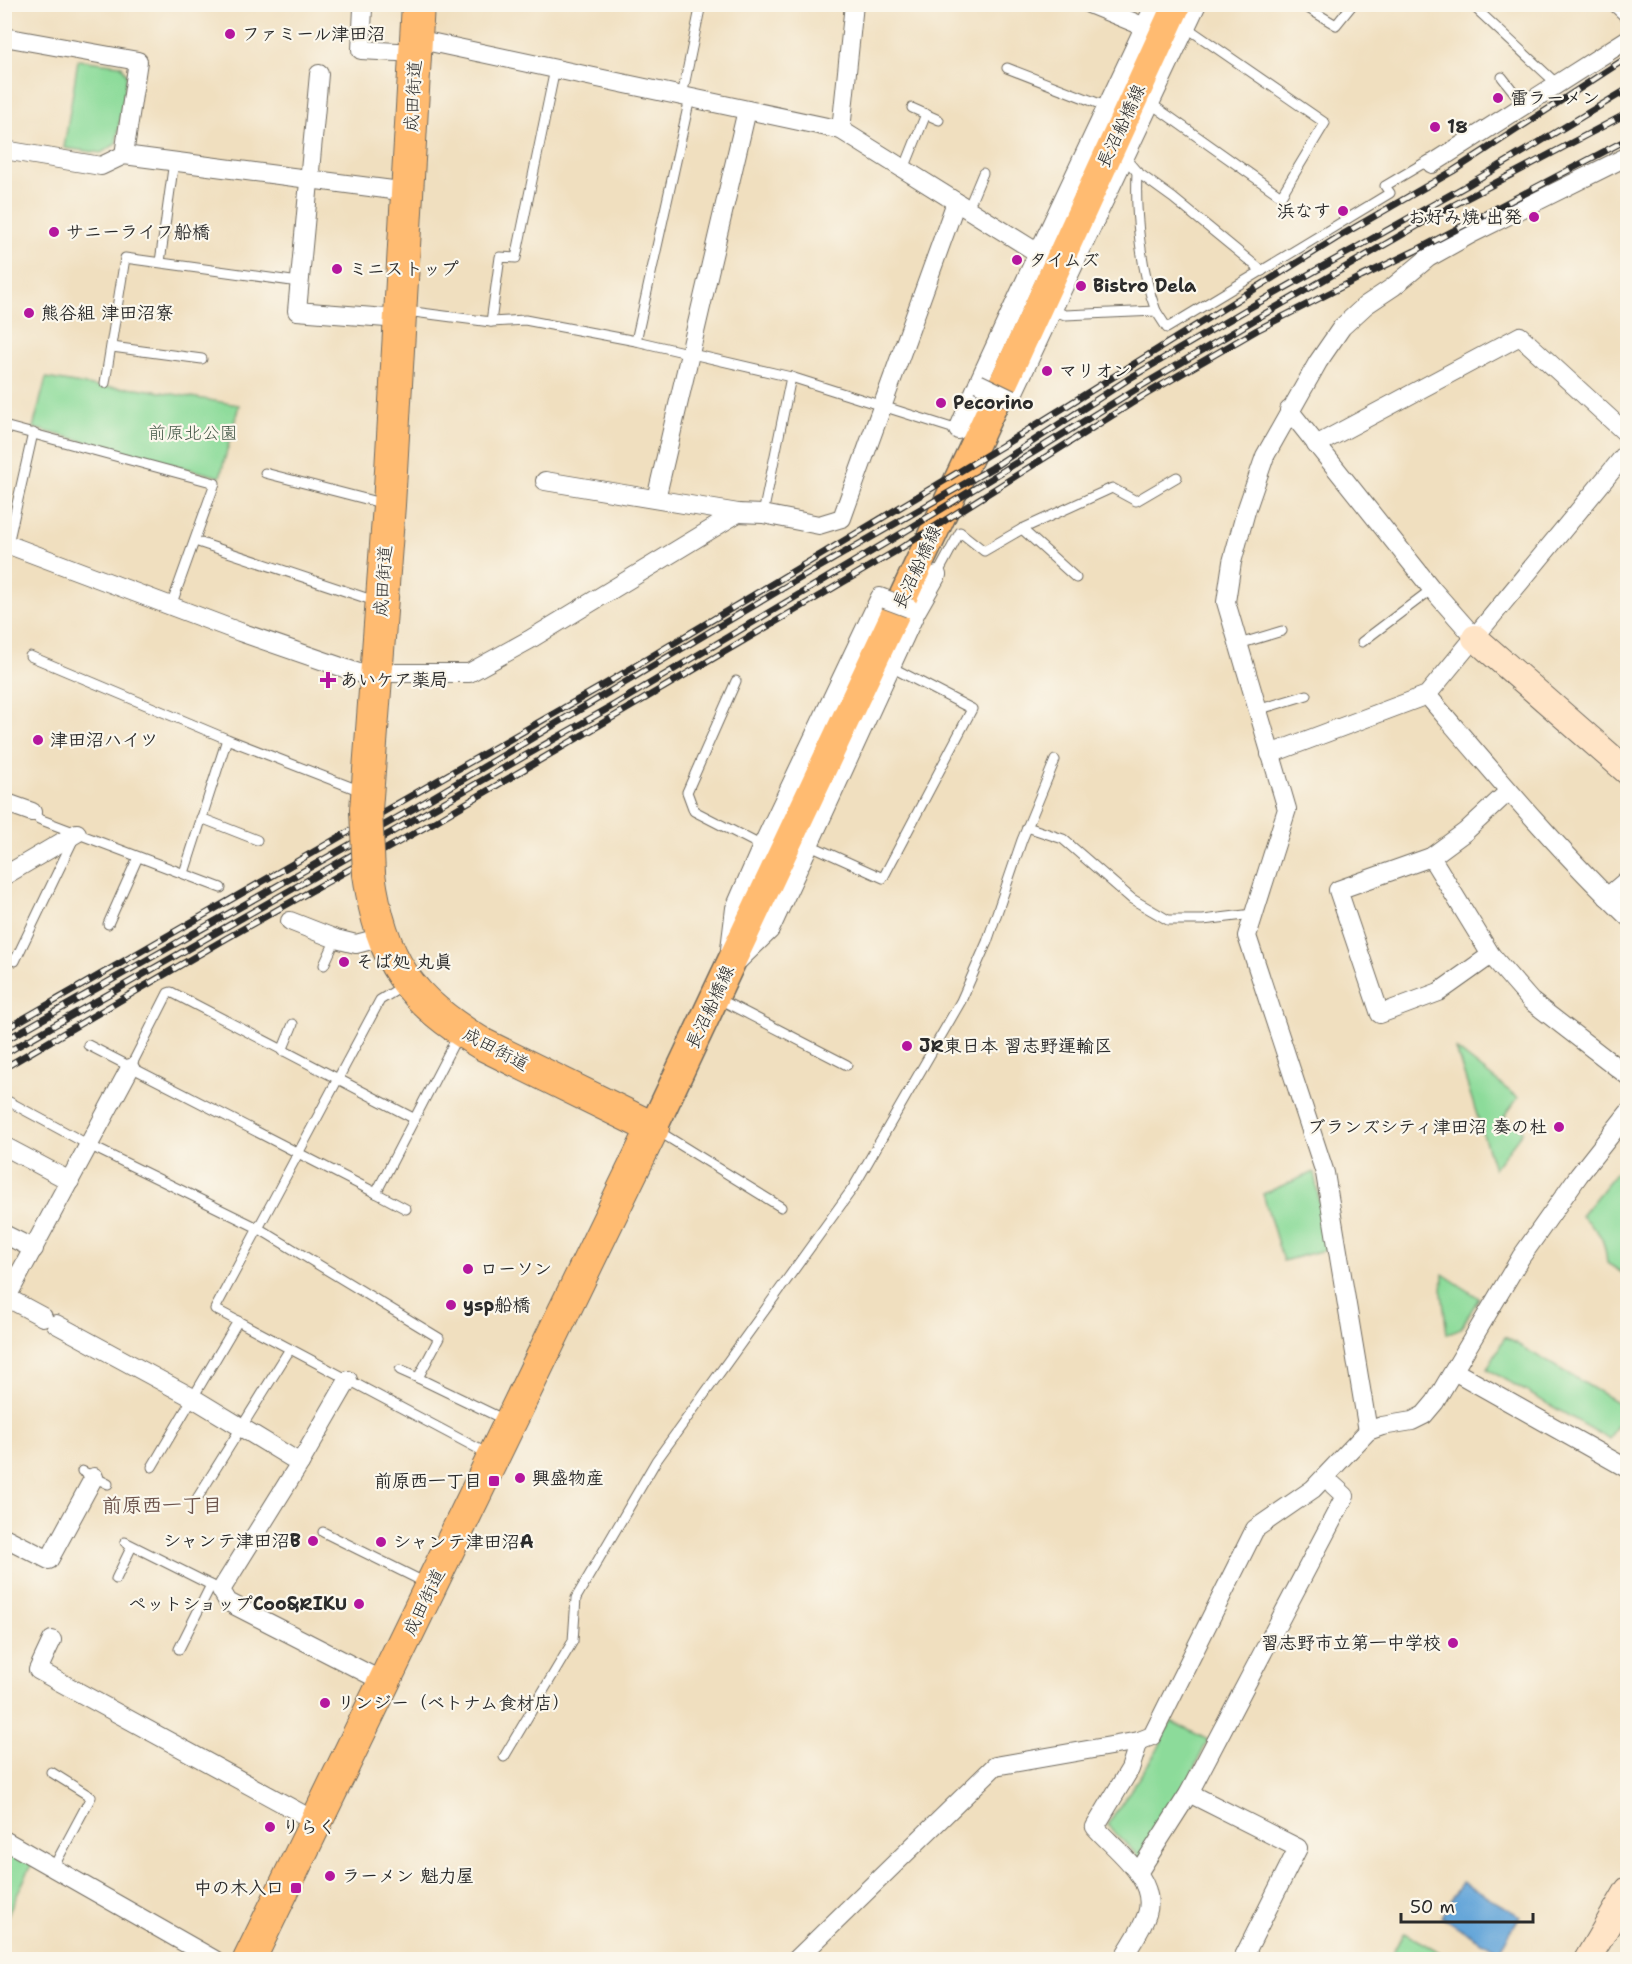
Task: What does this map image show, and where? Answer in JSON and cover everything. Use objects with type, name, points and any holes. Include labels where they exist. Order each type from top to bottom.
[{"type":"highway","name":"成田街道","points":[[249,1959],[653,1128],[484,1044],[460,1030],[432,1008],[407,984],[383,937],[374,906],[369,874],[367,802],[389,505],[418,4]]},
{"type":"main road","name":"長沼船橋線","points":[[653,1128],[974,447],[1181,16]]},
{"type":"street","points":[[842,130],[855,4]]},
{"type":"street","points":[[1089,4],[1145,27]]},
{"type":"street","points":[[958,430],[1155,4]]},
{"type":"street","points":[[978,383],[1011,399],[1053,310],[1131,165],[1181,16],[1197,4]]},
{"type":"street","points":[[363,8],[361,50],[415,46],[555,69],[842,130],[1038,253]]},
{"type":"street","points":[[4,37],[138,61],[124,155]]},
{"type":"street","points":[[1432,165],[1628,39]]},
{"type":"street","points":[[320,74],[297,311],[400,314]]},
{"type":"street","points":[[656,499],[747,110]]},
{"type":"street","points":[[4,150],[101,165],[124,155],[408,192]]},
{"type":"street","points":[[1368,1431],[1325,1173],[1247,936],[1287,808],[1226,602],[1233,562],[1246,511],[1265,456],[1289,410],[1342,327],[1366,305],[1428,258],[1627,156]]},
{"type":"street","points":[[545,481],[738,513],[763,514],[819,525],[842,518],[883,405],[962,206]]},
{"type":"street","points":[[1316,445],[1520,336],[1628,435]]},
{"type":"street","points":[[1289,410],[1431,589],[1475,638],[1628,772]]},
{"type":"street","points":[[1270,754],[1427,695],[1628,451]]},
{"type":"street","points":[[6,543],[240,632],[376,676],[469,673],[495,660],[738,513]]},
{"type":"street","points":[[721,984],[770,930],[891,667],[912,610],[937,575]]},
{"type":"street","points":[[721,984],[735,908],[880,597],[912,610]]},
{"type":"street","points":[[1427,695],[1509,791],[1607,897],[1628,916]]},
{"type":"street","points":[[1491,954],[1439,992],[1380,1014],[1338,890],[1431,857],[1465,832],[1509,791]]},
{"type":"street","points":[[4,802],[32,812]]},
{"type":"street","points":[[4,876],[77,833]]},
{"type":"street","points":[[1431,857],[1491,954],[1531,1001],[1628,1076]]},
{"type":"street","points":[[1607,897],[1628,879]]},
{"type":"street","points":[[290,921],[336,939],[356,944],[383,937]]},
{"type":"street","points":[[130,1068],[6,1297],[192,1398],[300,1463]]},
{"type":"street","points":[[796,1959],[995,1766],[1152,1736],[1159,1727],[1255,1529],[1313,1489],[1368,1431],[1412,1421],[1424,1415],[1435,1402],[1521,1257],[1579,1175],[1628,1113]]},
{"type":"street","points":[[4,1146],[70,1181]]},
{"type":"street","points":[[4,1234],[34,1249]]},
{"type":"street","points":[[1454,1371],[1628,1469]]},
{"type":"street","points":[[348,1380],[300,1463],[216,1587],[228,1602],[384,1682]]},
{"type":"street","points":[[4,1537],[49,1560],[95,1477]]},
{"type":"street","points":[[1138,1873],[1189,1793],[1345,1496],[1333,1485]]},
{"type":"street","points":[[52,1640],[38,1670],[315,1821]]},
{"type":"street","points":[[1122,1959],[1146,1915],[1150,1897],[1138,1873],[1095,1827],[1130,1769],[1139,1740]]},
{"type":"street","points":[[1189,1793],[1298,1848],[1242,1959]]},
{"type":"street","points":[[4,1840],[215,1959]]},
{"type":"street","points":[[1587,1959],[1628,1890]]},
{"type":"lane","points":[[636,341],[686,97],[701,4]]},
{"type":"lane","points":[[1301,4],[1336,25],[1353,4]]},
{"type":"lane","points":[[1471,4],[1557,84]]},
{"type":"lane","points":[[1611,4],[1628,20]]},
{"type":"lane","points":[[1150,104],[1281,196],[1325,123],[1181,16]]},
{"type":"lane","points":[[1007,68],[1106,106]]},
{"type":"lane","points":[[491,322],[500,257],[516,258],[555,69]]},
{"type":"lane","points":[[1502,77],[1524,105]]},
{"type":"lane","points":[[912,108],[939,120]]},
{"type":"lane","points":[[904,169],[926,114]]},
{"type":"lane","points":[[1131,165],[1148,290],[1156,312],[1167,328],[1390,193],[1385,186],[1429,160],[1432,165]]},
{"type":"lane","points":[[160,262],[174,161]]},
{"type":"lane","points":[[1131,165],[1262,271]]},
{"type":"lane","points":[[962,206],[983,173]]},
{"type":"lane","points":[[105,383],[125,258],[299,282]]},
{"type":"lane","points":[[1053,310],[1065,315],[1156,312]]},
{"type":"lane","points":[[400,314],[491,322],[525,320],[636,341],[791,377],[958,430]]},
{"type":"lane","points":[[112,347],[202,360]]},
{"type":"lane","points":[[763,514],[791,377]]},
{"type":"lane","points":[[4,426],[215,483],[171,606]]},
{"type":"lane","points":[[6,543],[33,433]]},
{"type":"lane","points":[[265,472],[389,505]]},
{"type":"lane","points":[[937,575],[960,532],[984,551],[1022,529],[1113,488],[1136,501],[1177,477]]},
{"type":"lane","points":[[1022,529],[1076,578]]},
{"type":"lane","points":[[195,541],[381,603]]},
{"type":"lane","points":[[1362,642],[1431,589]]},
{"type":"lane","points":[[1239,644],[1282,631]]},
{"type":"lane","points":[[30,656],[227,739],[367,802]]},
{"type":"lane","points":[[810,845],[883,879],[972,709],[891,667]]},
{"type":"lane","points":[[736,681],[687,792],[694,811],[762,846]]},
{"type":"lane","points":[[1257,710],[1307,694]]},
{"type":"lane","points":[[184,873],[227,739]]},
{"type":"lane","points":[[504,1757],[573,1641],[576,1598],[656,1461],[853,1188],[961,1001],[987,942],[1027,826],[1055,760]]},
{"type":"lane","points":[[32,812],[39,819],[221,888]]},
{"type":"lane","points":[[201,818],[257,840]]},
{"type":"lane","points":[[1027,826],[1062,839],[1132,899],[1168,920],[1203,920],[1253,914]]},
{"type":"lane","points":[[4,956],[15,961],[77,833]]},
{"type":"lane","points":[[108,924],[138,857]]},
{"type":"lane","points":[[324,965],[336,939]]},
{"type":"lane","points":[[407,984],[380,1000],[215,1309],[494,1457]]},
{"type":"lane","points":[[721,984],[847,1065]]},
{"type":"lane","points":[[130,1068],[168,993],[171,992],[415,1119]]},
{"type":"lane","points":[[282,1051],[293,1024]]},
{"type":"lane","points":[[376,1193],[460,1030]]},
{"type":"lane","points":[[88,1046],[406,1209]]},
{"type":"lane","points":[[4,1099],[89,1145],[258,1228],[439,1338],[418,1378]]},
{"type":"lane","points":[[653,1128],[781,1207]]},
{"type":"lane","points":[[152,1467],[238,1321]]},
{"type":"lane","points":[[198,1497],[290,1349]]},
{"type":"lane","points":[[400,1370],[510,1423]]},
{"type":"lane","points":[[323,1532],[432,1586]]},
{"type":"lane","points":[[116,1579],[128,1544],[216,1587],[179,1649]]},
{"type":"lane","points":[[51,1772],[91,1797],[53,1868]]},
{"type":"green space","points":[[78,60],[121,65],[127,75],[116,144],[101,153],[64,148]]},
{"type":"green space","name":"前原北公園","points":[[46,378],[98,387],[137,388],[239,405],[220,477],[33,428]]},
{"type":"green space","points":[[1456,1049],[1518,1098],[1504,1117],[1523,1131],[1494,1169]]},
{"type":"green space","points":[[1627,1159],[1627,1276],[1607,1263],[1605,1247],[1600,1236],[1581,1216]]},
{"type":"green space","points":[[1314,1172],[1328,1249],[1283,1261],[1263,1194]]},
{"type":"green space","points":[[1443,1274],[1479,1298],[1461,1328],[1447,1334],[1442,1293]]},
{"type":"green space","points":[[1505,1337],[1627,1408],[1609,1439],[1487,1369]]},
{"type":"green space","points":[[1171,1721],[1208,1740],[1184,1789],[1141,1859],[1107,1825],[1157,1751]]},
{"type":"green space","points":[[5,1848],[33,1861],[5,1921]]},
{"type":"green space","points":[[1404,1933],[1452,1959],[1389,1959]]},
{"type":"water","points":[[1462,1882],[1520,1916],[1499,1951],[1441,1917]]},
{"type":"railway","points":[[4,1030],[602,686],[1002,446],[1340,236],[1453,171],[1628,57]]},
{"type":"railway","points":[[4,1041],[425,802],[788,585],[992,468],[1130,378],[1466,186],[1628,89]]},
{"type":"railway","points":[[4,1054],[614,705],[1254,320],[1450,207],[1628,113]]},
{"type":"railway","points":[[4,1068],[227,938],[436,821],[901,548],[1143,396],[1257,330],[1415,251],[1628,139]]},
{"type":"place","name":"ファミール津田沼","points":[[230,34]]},
{"type":"place","name":"雷ラーメン","points":[[1498,98]]},
{"type":"place","name":"18","points":[[1435,127]]},
{"type":"place","name":"浜なす","points":[[1343,211]]},
{"type":"place","name":"お好み焼 出発","points":[[1534,217]]},
{"type":"place","name":"サニーライフ船橋","points":[[54,232]]},
{"type":"place","name":"タイムズ","points":[[1017,260]]},
{"type":"place","name":"ミニストップ","points":[[337,269]]},
{"type":"place","name":"Bistro Dela","points":[[1081,286]]},
{"type":"place","name":"熊谷組 津田沼寮","points":[[29,313]]},
{"type":"place","name":"マリオン","points":[[1047,371]]},
{"type":"place","name":"Pecorino","points":[[941,403]]},
{"type":"place","name":"あいケア薬局","points":[[328,680]]},
{"type":"place","name":"津田沼ハイツ","points":[[38,740]]},
{"type":"place","name":"そば処 丸眞","points":[[344,962]]},
{"type":"place","name":"JR東日本 習志野運輸区","points":[[907,1046]]},
{"type":"place","name":"ブランズシティ津田沼 奏の杜","points":[[1559,1127]]},
{"type":"place","name":"ローソン","points":[[468,1269]]},
{"type":"place","name":"ysp船橋","points":[[451,1305]]},
{"type":"place","name":"興盛物産","points":[[520,1478]]},
{"type":"place","name":"前原西一丁目","points":[[494,1481]]},
{"type":"place","name":"シャンテ津田沼B","points":[[313,1541]]},
{"type":"place","name":"シャンテ津田沼A","points":[[381,1542]]},
{"type":"place","name":"ペットショップCoo&RIKU","points":[[359,1604]]},
{"type":"place","name":"習志野市立第一中学校","points":[[1453,1643]]},
{"type":"place","name":"リンジー（ベトナム食材店）","points":[[325,1703]]},
{"type":"place","name":"りらく","points":[[270,1827]]},
{"type":"place","name":"ラーメン 魁力屋","points":[[330,1876]]},
{"type":"place","name":"中の木入口","points":[[296,1888]]},
{"type":"district","name":"前原西一丁目","points":[[162,1505]]}]
